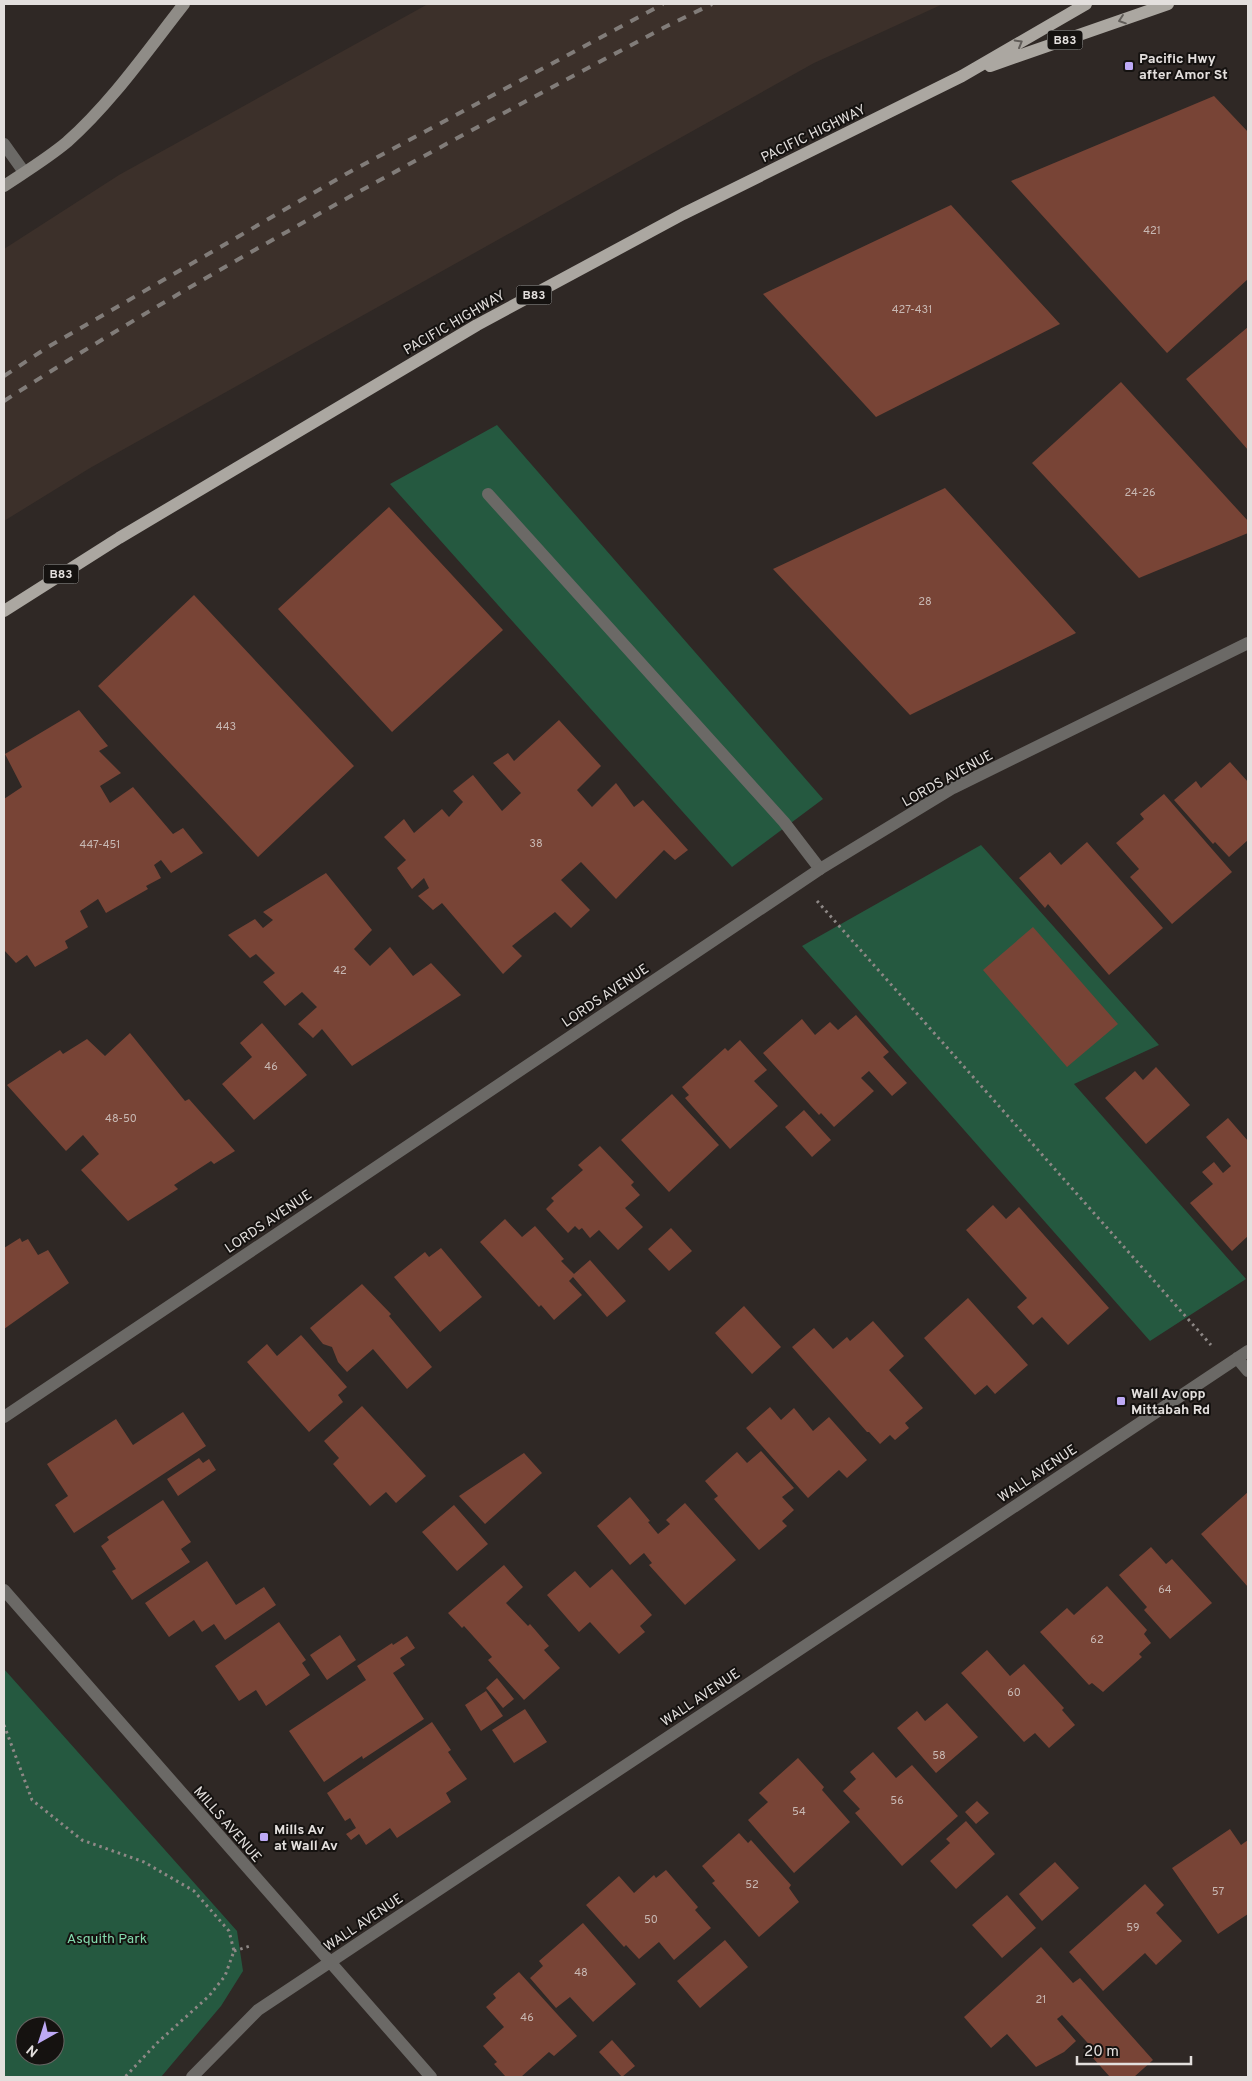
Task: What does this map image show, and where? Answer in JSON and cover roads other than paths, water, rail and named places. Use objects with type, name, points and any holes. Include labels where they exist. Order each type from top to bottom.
[{"type":"main road","points":[[4,186],[66,142],[90,119],[123,82],[184,4]]},
{"type":"main road","name":"PACIFIC HIGHWAY","points":[[4,611],[127,533],[477,325],[683,214],[962,76],[1086,4]]},
{"type":"main road","name":"PACIFIC HIGHWAY","points":[[962,76],[1168,4]]},
{"type":"street","points":[[4,144],[24,172]]},
{"type":"street","points":[[488,494],[784,822],[820,869]]},
{"type":"street","name":"LORDS AVENUE","points":[[4,1417],[820,869],[953,788],[1248,643]]},
{"type":"street","points":[[1238,1358],[1248,1371]]},
{"type":"street","name":"WALL AVENUE","points":[[192,2077],[258,2010],[1238,1358]]},
{"type":"street","name":"MILLS AVENUE","points":[[4,1590],[431,2077]]},
{"type":"railway","points":[[4,376],[48,347],[346,174],[663,4]]},
{"type":"railway","points":[[4,401],[84,350],[331,207],[665,27],[712,4]]},
{"type":"place","name":"Pacific Hwy after Amor St","points":[[1129,66]]},
{"type":"place","name":"Wall Av opp Mittabah Rd","points":[[1121,1401]]},
{"type":"place","name":"Mills Av at Wall Av","points":[[264,1837]]},
{"type":"park label","name":"Asquith Park","points":[[107,1938]]}]
